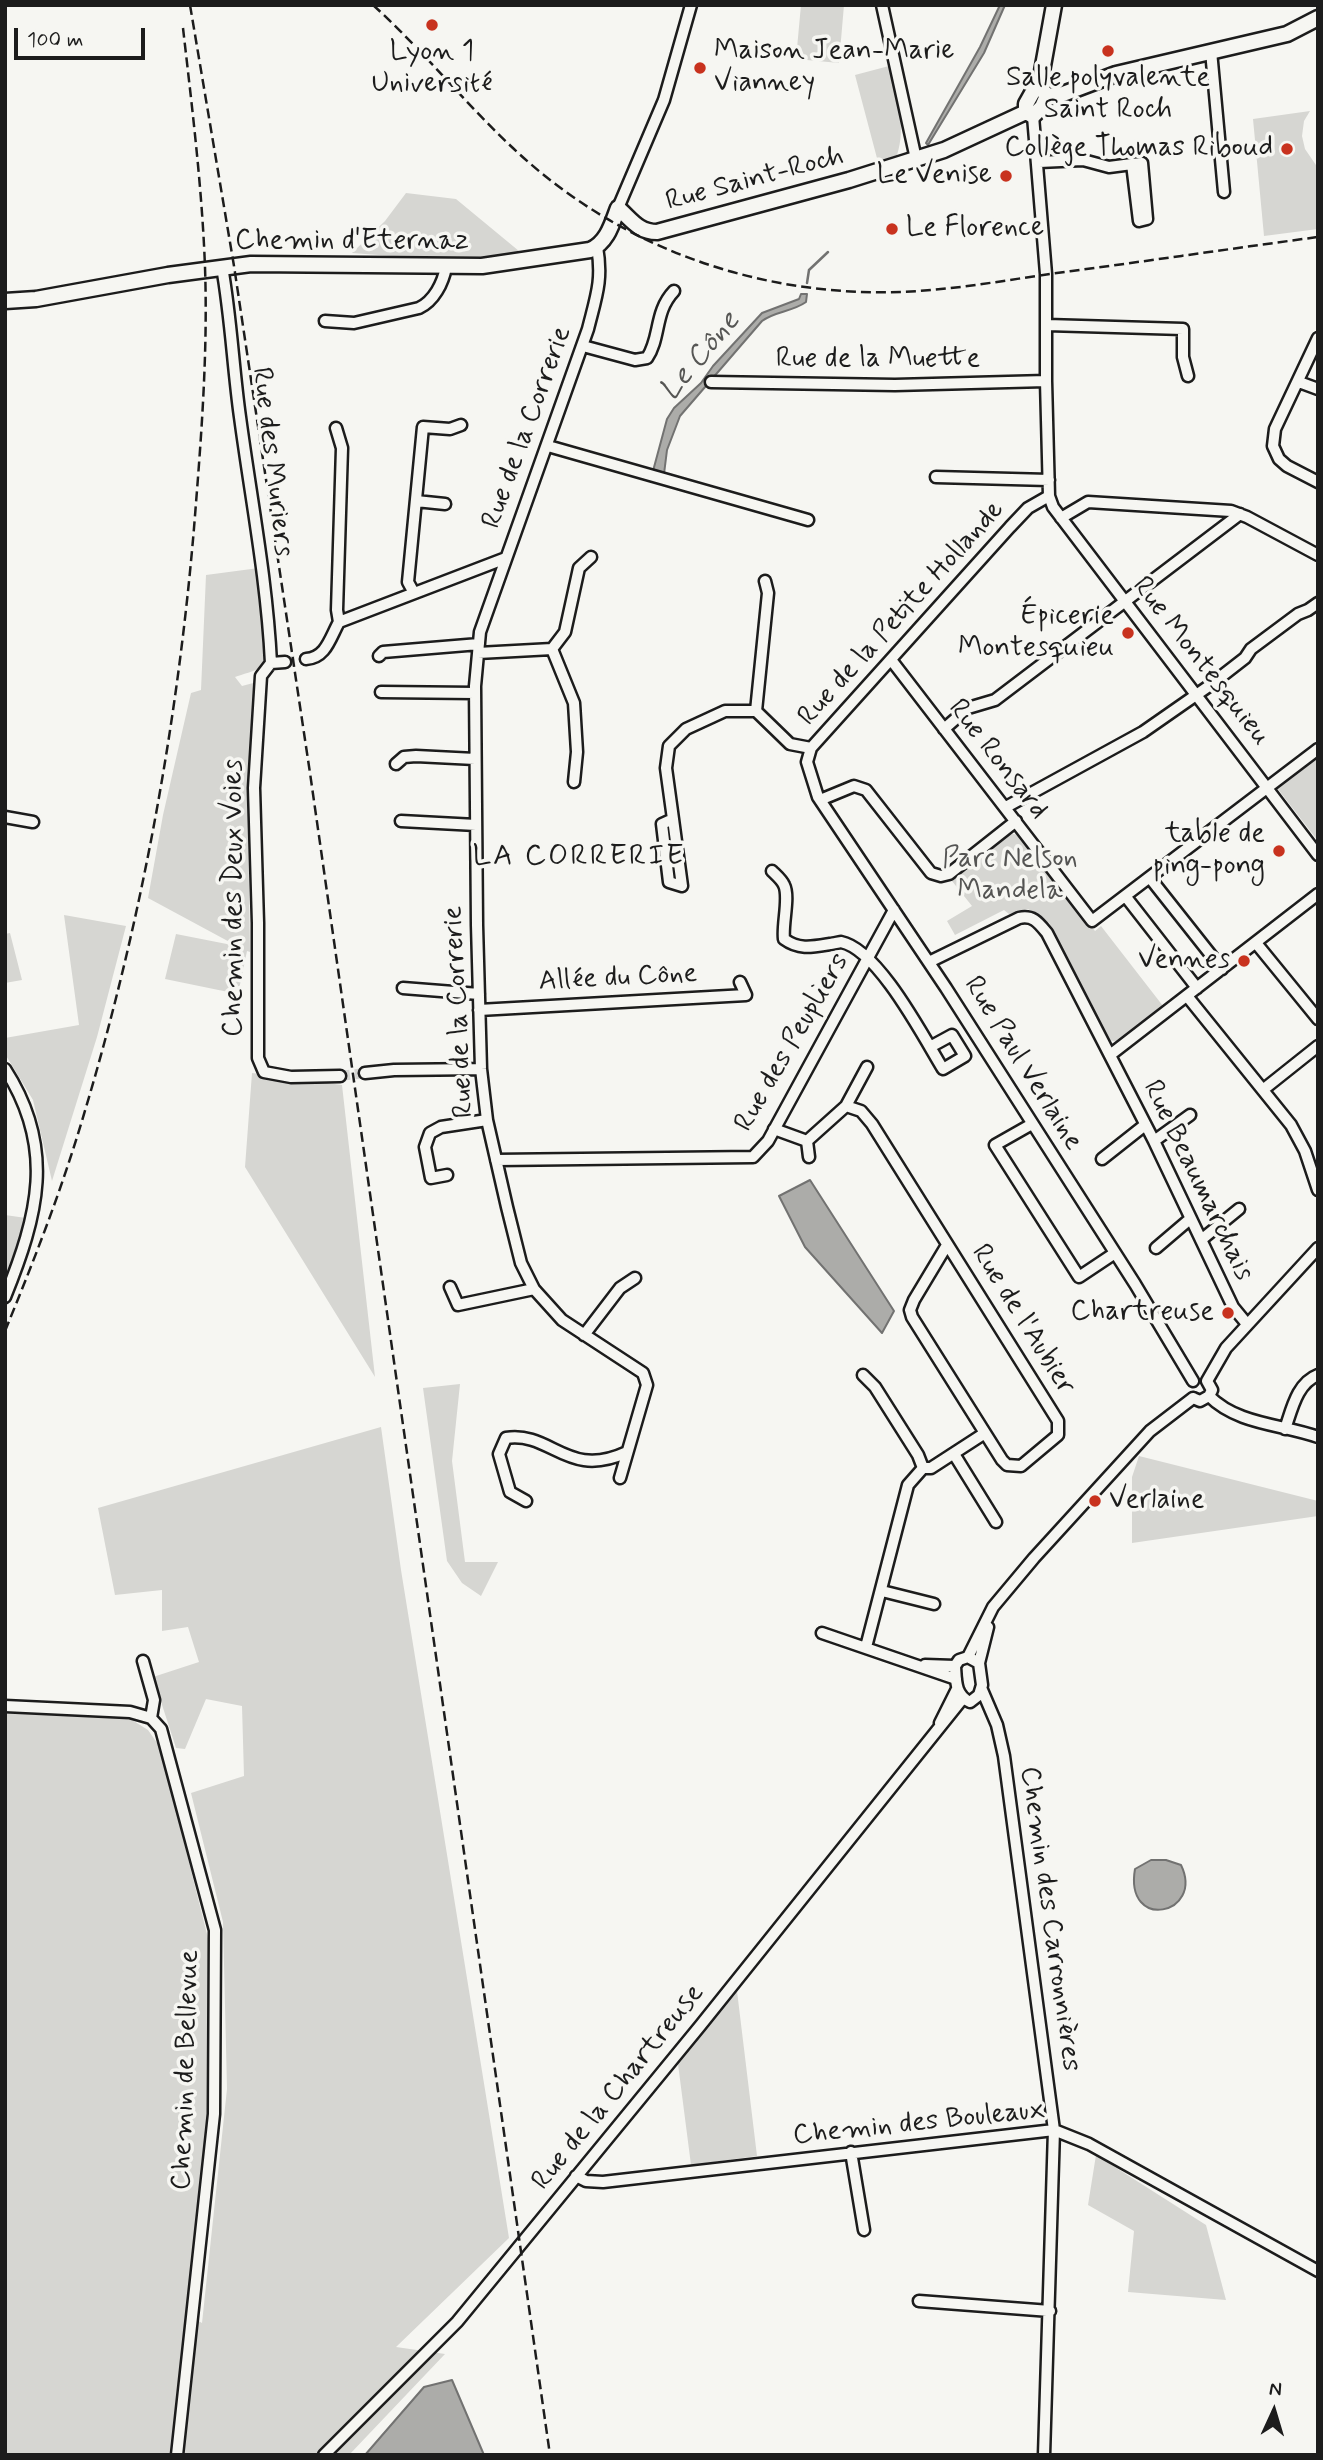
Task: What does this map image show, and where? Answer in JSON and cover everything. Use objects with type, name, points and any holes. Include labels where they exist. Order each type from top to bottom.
[{"type":"street","points":[[597,247],[608,232],[664,100],[691,5]]},
{"type":"street","points":[[882,5],[916,159]]},
{"type":"street","points":[[1043,92],[1054,5]]},
{"type":"street","points":[[1049,495],[1047,325],[1039,162],[1026,104],[1031,90],[1063,94],[1116,74],[1287,34],[1318,18]]},
{"type":"street","points":[[1211,51],[1224,192]]},
{"type":"street","name":"Rue Saint-Roch","points":[[618,208],[635,225],[657,232],[916,159],[1030,114]]},
{"type":"street","points":[[1039,162],[1083,160],[1109,167],[1132,164],[1142,163],[1147,219],[1139,220],[1132,164]]},
{"type":"street","points":[[608,232],[619,226],[635,225]]},
{"type":"street","name":"Chemin d'Eternaz","points":[[5,302],[267,262],[446,267],[511,262],[597,247]]},
{"type":"street","name":"Rue de la Correrie","points":[[597,247],[601,269],[600,282],[583,346],[488,607],[479,649],[475,693],[479,1010],[486,1120],[521,1263],[534,1289],[562,1320],[643,1373],[647,1385],[620,1478]]},
{"type":"street","name":"Rue des Muriers","points":[[222,267],[269,621],[271,663]]},
{"type":"street","points":[[325,321],[355,323],[428,304],[444,278],[446,267]]},
{"type":"street","points":[[583,346],[635,360],[647,358],[663,302],[674,291]]},
{"type":"street","points":[[1047,325],[1183,329],[1182,357],[1188,376]]},
{"type":"street","points":[[1318,338],[1275,429],[1273,446],[1279,459],[1287,466],[1318,482]]},
{"type":"street","name":"Rue de la Muette","points":[[711,382],[895,385],[1046,381]]},
{"type":"street","points":[[1299,382],[1318,390]]},
{"type":"street","points":[[414,593],[408,582],[423,427],[450,429],[461,425]]},
{"type":"street","points":[[306,659],[315,658],[324,652],[339,622],[337,610],[342,447],[336,428]]},
{"type":"street","points":[[548,446],[808,520]]},
{"type":"street","points":[[936,477],[1049,480]]},
{"type":"street","name":"Rue Montesquieu","points":[[1049,495],[1061,518],[1318,855]]},
{"type":"street","name":"Rue de la Petite Hollande","points":[[809,774],[807,762],[811,748],[1010,527],[1028,508],[1049,495]]},
{"type":"street","points":[[416,502],[445,504]]},
{"type":"street","points":[[1061,518],[1088,502],[1219,509],[1240,513],[1318,555]]},
{"type":"street","points":[[944,729],[968,708],[995,700],[1240,513]]},
{"type":"street","points":[[552,649],[565,632],[579,568],[591,557]]},
{"type":"street","points":[[339,622],[506,558]]},
{"type":"street","points":[[756,711],[768,593],[765,581]]},
{"type":"street","points":[[1006,807],[1143,732],[1196,696],[1245,658],[1251,649],[1318,603]]},
{"type":"street","points":[[379,656],[383,652],[552,649]]},
{"type":"street","points":[[552,649],[574,703],[577,752],[574,782]]},
{"type":"street","name":"Rue Ronsard","points":[[892,661],[1093,920],[1125,897]]},
{"type":"street","points":[[271,663],[285,662]]},
{"type":"street","name":"Chemin des Deux Voies","points":[[271,663],[261,676],[254,788],[258,1058],[264,1072],[291,1077],[340,1076]]},
{"type":"street","points":[[381,692],[475,693]]},
{"type":"street","points":[[673,818],[662,824],[669,882],[682,886],[673,818],[666,768],[669,746],[686,729],[725,711],[756,711],[790,744],[811,748]]},
{"type":"street","points":[[1198,988],[1125,897],[1318,749]]},
{"type":"street","points":[[396,764],[404,757],[416,756],[475,759]]},
{"type":"street","name":"Rue Paul Verlaine","points":[[809,774],[820,800],[929,962],[1115,1253],[1193,1381]]},
{"type":"street","points":[[820,800],[854,786],[866,790],[931,873],[941,876],[949,874],[1016,821]]},
{"type":"street","points":[[5,817],[33,822]]},
{"type":"street","points":[[401,821],[476,825]]},
{"type":"street","points":[[772,871],[784,883],[786,893],[784,939],[795,947],[841,942],[868,958],[885,976],[930,1047]]},
{"type":"street","points":[[1150,878],[1222,969]]},
{"type":"street","points":[[1110,1055],[1318,894]]},
{"type":"street","name":"Rue des Peupliers","points":[[496,1160],[753,1157],[775,1129],[894,910]]},
{"type":"street","name":"Rue Beaumarchais","points":[[929,962],[1019,918],[1028,916],[1037,920],[1047,933],[1110,1055],[1233,1307],[1247,1324]]},
{"type":"street","points":[[1256,943],[1318,1019]]},
{"type":"street","name":"Allée du Cône","points":[[479,1010],[746,995],[740,982]]},
{"type":"street","points":[[403,988],[479,994]]},
{"type":"street","points":[[1187,996],[1291,1125],[1305,1151],[1314,1185],[1318,1190]]},
{"type":"street","points":[[1264,1089],[1318,1046]]},
{"type":"street","points":[[807,1141],[846,1106],[867,1068]]},
{"type":"street","points":[[5,1069],[32,1120],[37,1160],[37,1192],[5,1297]]},
{"type":"street","points":[[365,1073],[481,1069]]},
{"type":"street","name":"Rue de l'Aubier","points":[[846,1106],[860,1111],[872,1124],[1058,1421],[1058,1435],[1021,1466],[1015,1467],[1002,1460],[912,1317],[910,1310],[914,1300],[947,1245]]},
{"type":"street","points":[[1154,1142],[1190,1115]]},
{"type":"street","points":[[447,1175],[431,1178],[425,1147],[430,1133],[441,1127],[486,1120]]},
{"type":"street","points":[[1032,1124],[995,1145],[1074,1279],[1115,1253]]},
{"type":"street","points":[[1102,1159],[1145,1125]]},
{"type":"street","points":[[775,1129],[807,1141]]},
{"type":"street","points":[[807,1141],[808,1157]]},
{"type":"street","points":[[1201,1240],[1239,1209]]},
{"type":"street","points":[[1156,1248],[1190,1219]]},
{"type":"street","points":[[1207,1381],[1226,1348],[1318,1248]]},
{"type":"street","points":[[584,1335],[620,1288],[635,1278]]},
{"type":"street","points":[[450,1287],[458,1305],[534,1289]]},
{"type":"street","points":[[863,1375],[882,1398],[918,1455],[923,1468]]},
{"type":"street","points":[[1285,1429],[1295,1399],[1307,1379],[1318,1375]]},
{"type":"street","points":[[1193,1381],[1207,1381],[1212,1390],[1209,1396],[1200,1401],[1193,1398],[1190,1388],[1193,1381]]},
{"type":"street","points":[[1209,1396],[1232,1413],[1318,1437]]},
{"type":"street","points":[[959,1689],[955,1666],[959,1660],[968,1657],[993,1606],[1150,1431],[1193,1398]]},
{"type":"street","points":[[923,1468],[931,1468],[985,1433]]},
{"type":"street","points":[[526,1501],[510,1492],[499,1454],[506,1438],[521,1436],[572,1458],[591,1462],[611,1460],[627,1452]]},
{"type":"street","points":[[954,1454],[996,1522]]},
{"type":"street","points":[[866,1647],[908,1485],[923,1468]]},
{"type":"street","points":[[881,1591],[934,1604]]},
{"type":"street","points":[[822,1633],[914,1665],[959,1689],[970,1702],[979,1695],[979,1663],[993,1606]]},
{"type":"street","points":[[968,1657],[979,1663]]},
{"type":"street","points":[[5,1706],[130,1712],[150,1718],[154,1700],[143,1661]]},
{"type":"street","points":[[914,1665],[955,1666]]},
{"type":"street","name":"Rue de la Chartreuse","points":[[324,2455],[457,2322],[934,1737],[959,1689]]},
{"type":"street","name":"Chemin des Carronnières","points":[[979,1695],[998,1725],[1005,1762],[1054,2130],[1044,2455]]},
{"type":"street","name":"Chemin de Bellevue","points":[[150,1718],[161,1729],[215,1930],[214,2114],[177,2455]]},
{"type":"street","name":"Chemin des Bouleaux","points":[[576,2176],[586,2181],[603,2182],[1054,2130],[1089,2144],[1318,2271]]},
{"type":"street","points":[[851,2152],[864,2230]]},
{"type":"street","points":[[919,2301],[1050,2311]]},
{"type":"green space","points":[[801,5],[844,5],[839,63],[796,59]]},
{"type":"green space","points":[[889,66],[901,122],[900,144],[897,155],[878,162],[855,75]]},
{"type":"green space","name":"Collège Thomas Riboud","points":[[1310,111],[1304,121],[1302,136],[1305,149],[1318,168],[1318,229],[1264,236],[1253,119]]},
{"type":"green space","points":[[406,193],[456,199],[525,256],[433,259],[352,253],[385,221]]},
{"type":"green space","points":[[259,568],[267,634],[264,659],[258,669],[235,677],[242,686],[257,682],[248,822],[250,952],[247,951],[238,994],[165,979],[176,934],[237,946],[148,898],[163,815],[191,693],[201,690],[206,575]]},
{"type":"green space","points":[[1313,758],[1318,762],[1318,841],[1277,788]]},
{"type":"green space","name":"Parc Nelson Mandela","points":[[1021,835],[1095,931],[1101,926],[1163,1006],[1118,1042],[1108,1040],[1049,923],[1028,909],[1009,914],[1004,910],[955,935],[947,921],[972,906],[952,881],[1006,836]]},
{"type":"green space","points":[[64,915],[126,926],[97,1037],[52,1181],[33,1100],[5,1054],[5,1038],[79,1025]]},
{"type":"green space","points":[[10,933],[22,980],[5,983],[5,934]]},
{"type":"green space","points":[[252,1073],[342,1085],[375,1377],[245,1167]]},
{"type":"green space","points":[[5,1215],[26,1218],[5,1279]]},
{"type":"green space","points":[[460,1384],[452,1461],[465,1562],[498,1562],[481,1596],[462,1583],[447,1561],[423,1388]]},
{"type":"green space","points":[[381,1427],[401,1570],[509,2238],[396,2347],[445,2354],[349,2455],[5,2455],[5,1711],[129,1718],[148,1730],[160,1747],[210,1946],[208,2112],[187,2314],[202,2323],[227,2089],[223,1922],[191,1793],[244,1776],[242,1706],[206,1699],[185,1749],[176,1748],[153,1677],[199,1662],[188,1627],[162,1631],[162,1590],[115,1595],[98,1508]]},
{"type":"green space","points":[[1139,1456],[1318,1501],[1318,1516],[1132,1543],[1132,1477]]},
{"type":"green space","points":[[737,1991],[757,2156],[691,2165],[678,2064]]},
{"type":"green space","points":[[1096,2155],[1206,2225],[1226,2300],[1128,2292],[1134,2231],[1088,2205]]},
{"type":"shaded area","points":[[1000,5],[1005,5],[984,53],[928,145],[926,143],[980,47]]},
{"type":"shaded area","points":[[801,294],[807,294],[806,302],[762,321],[680,416],[667,450],[664,474],[653,471],[667,419],[674,408],[701,383],[713,366],[762,313],[799,299]]},
{"type":"shaded area","points":[[810,1180],[894,1311],[882,1333],[805,1247],[779,1196]]},
{"type":"shaded area","points":[[1151,1860],[1166,1860],[1181,1865],[1185,1882],[1182,1896],[1174,1905],[1151,1909],[1141,1902],[1135,1889],[1135,1869]]},
{"type":"shaded area","points":[[452,2380],[484,2455],[365,2455],[424,2387]]},
{"type":"waterway","name":"Le Cône","points":[[807,283],[809,270],[828,252]]},
{"type":"tunnel","points":[[285,662],[306,659]]},
{"type":"tunnel","points":[[340,1076],[365,1073]]},
{"type":"railway","points":[[190,5],[234,266],[310,773],[550,2455]]},
{"type":"railway","points":[[373,5],[509,144],[558,186],[599,214],[642,238],[734,272],[782,283],[832,290],[931,290],[1318,237]]},
{"type":"railway","points":[[5,1331],[64,1176],[102,1051],[153,829],[177,679],[194,528],[206,332],[202,207],[183,28]]},
{"type":"place","name":"Lyon 1 Université","points":[[432,25]]},
{"type":"place","name":"Salle polyvalente Saint Roch","points":[[1108,51]]},
{"type":"place","name":"Maison Jean-Marie Vianney","points":[[700,68]]},
{"type":"place","name":"Collège Thomas Riboud","points":[[1287,149]]},
{"type":"place","name":"Le Venise","points":[[1006,176]]},
{"type":"place","name":"Le Florence","points":[[892,229]]},
{"type":"place","name":"Épicerie Montesquieu","points":[[1128,633]]},
{"type":"place","name":"table de ping-pong","points":[[1279,851]]},
{"type":"place","name":"Vennes","points":[[1244,961]]},
{"type":"place","name":"Chartreuse","points":[[1228,1313]]},
{"type":"place","name":"Verlaine","points":[[1095,1501]]},
{"type":"district","name":"LA CORRERIE","points":[[579,858]]}]
